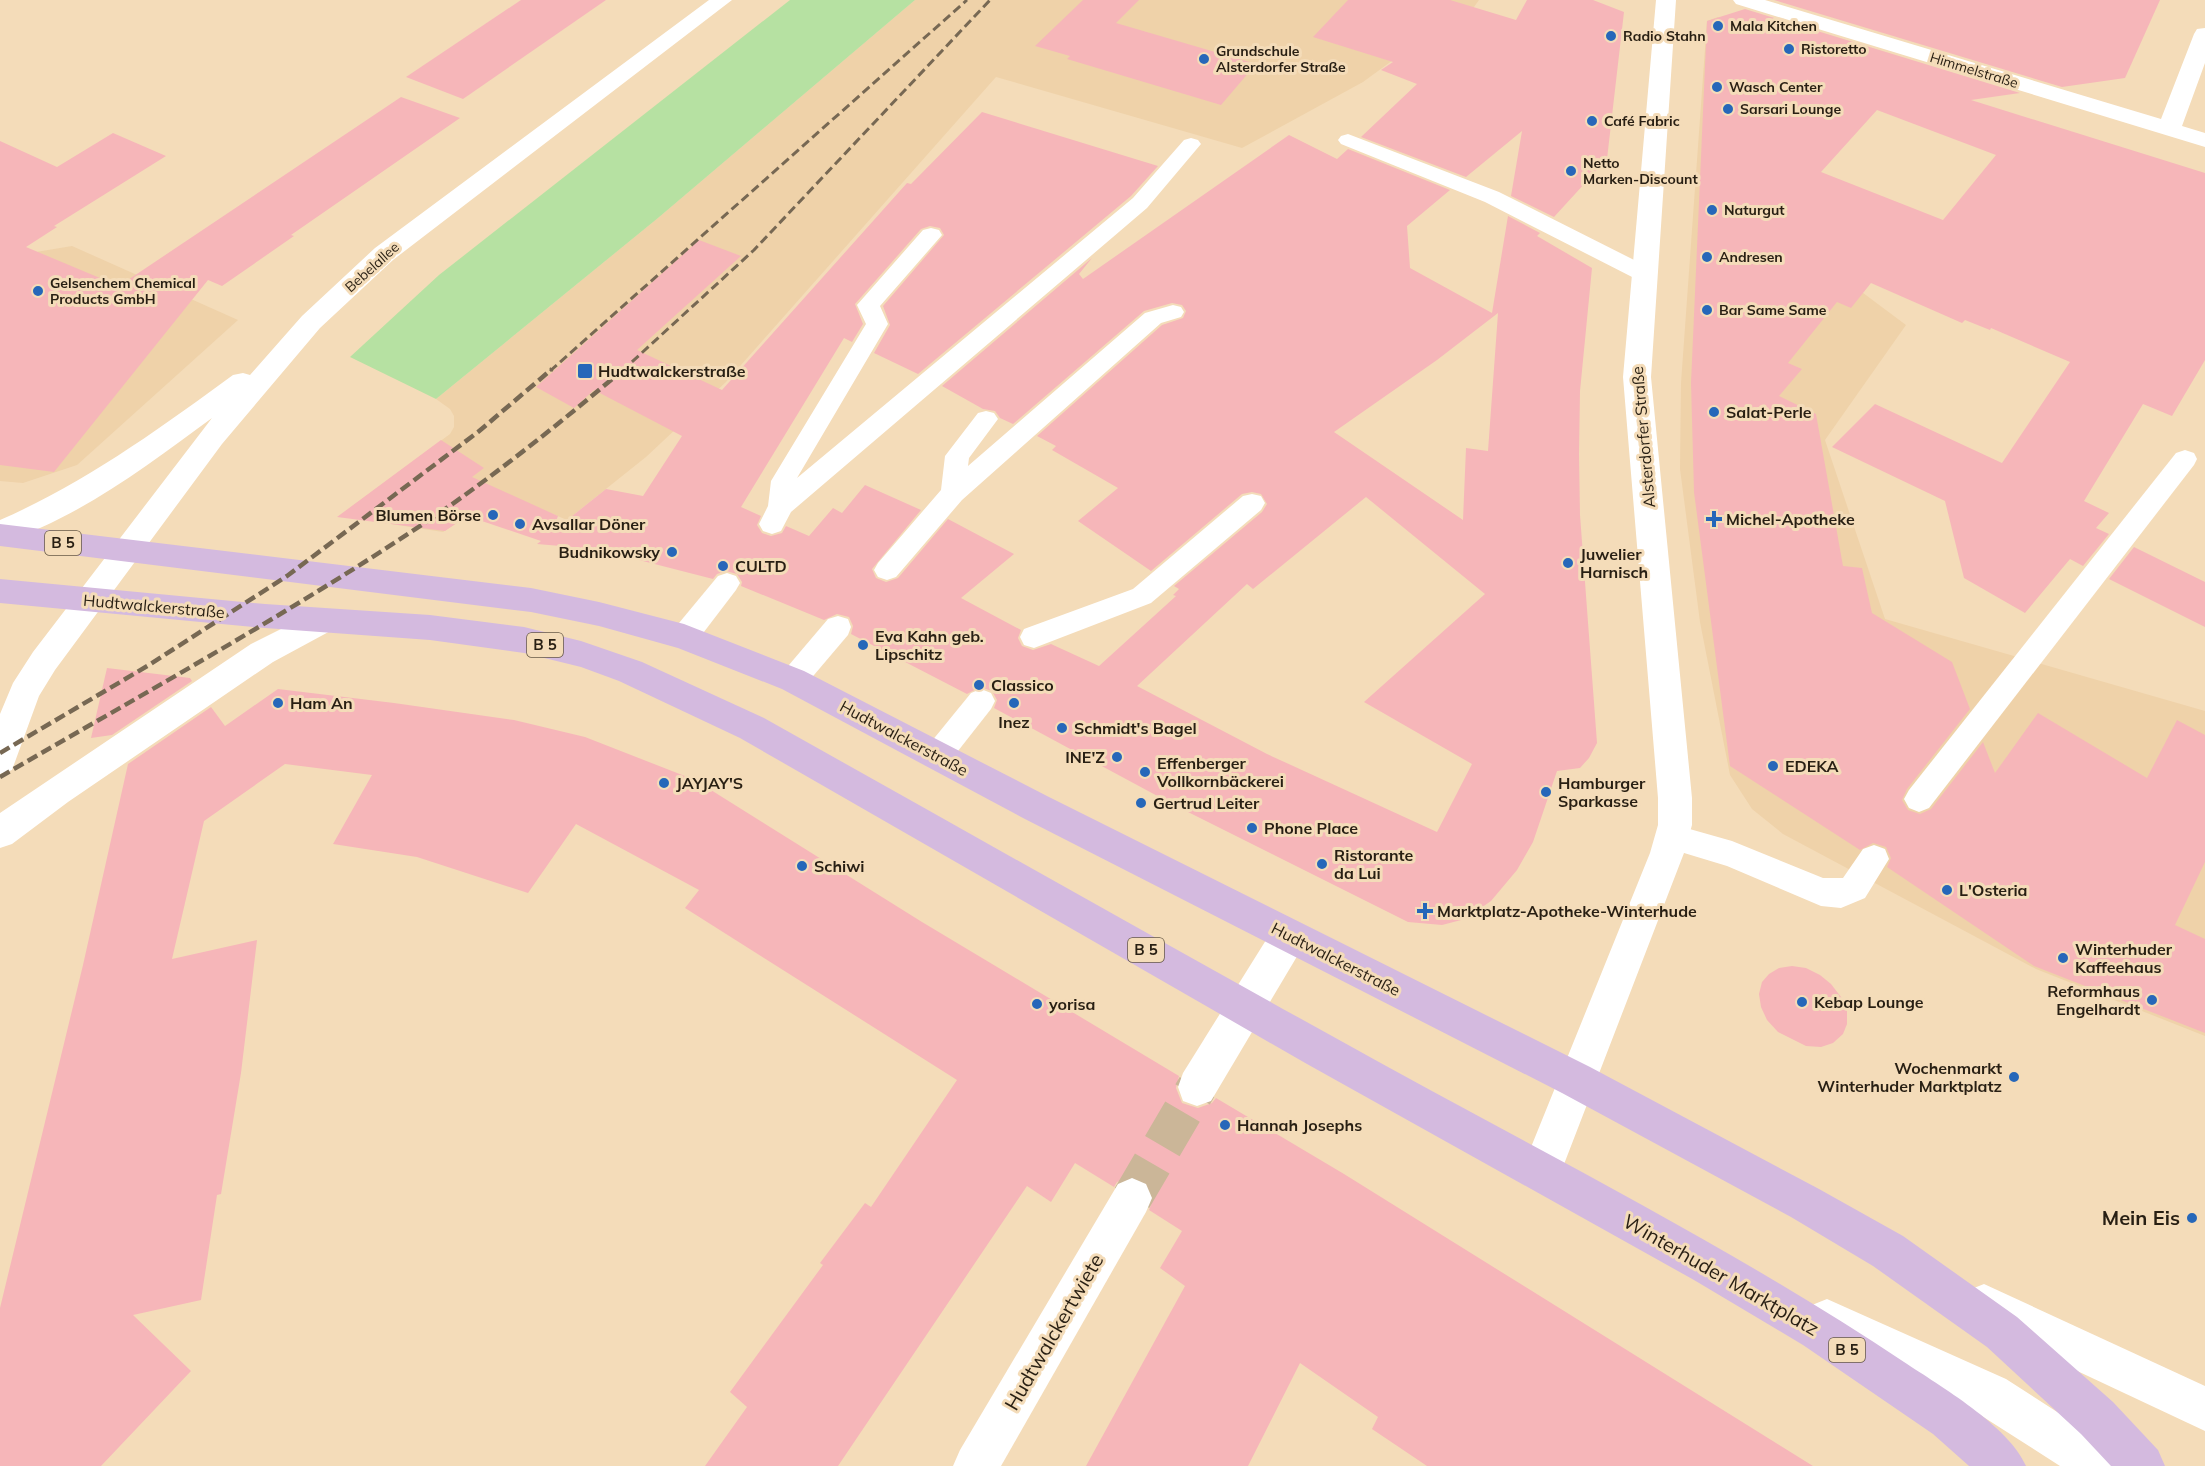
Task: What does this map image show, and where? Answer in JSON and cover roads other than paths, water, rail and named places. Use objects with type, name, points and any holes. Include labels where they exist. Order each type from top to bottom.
[{"type":"main road","name":"Hudtwalckerstraße","points":[[0,533],[531,600],[599,614],[684,638],[793,680],[937,756],[1576,1080]]},
{"type":"main road","name":"Hudtwalckerstraße","points":[[0,591],[323,620],[413,625],[553,646],[604,660],[660,683],[752,728],[1541,1172]]},
{"type":"main road","name":"B 5","points":[[1576,1080],[1814,1208],[1888,1251],[1937,1284],[2002,1332],[2049,1373],[2097,1418],[2142,1466]]},
{"type":"main road","name":"Winterhuder Marktplatz","points":[[1541,1172],[1709,1265],[1818,1330],[1949,1418],[2003,1466]]},
{"type":"street","name":"Bebelallee","points":[[0,760],[24,692],[87,600],[212,437],[311,322],[384,254],[722,0]]},
{"type":"street","name":"Alsterdorfer Straße","points":[[1666,0],[1637,377],[1675,798],[1672,837]]},
{"type":"street","name":"Himmelstraße","points":[[1743,0],[2205,140]]},
{"type":"street","points":[[2169,129],[2205,34]]},
{"type":"street","points":[[0,533],[54,509],[110,477],[281,355]]},
{"type":"street","points":[[0,833],[56,792],[262,653],[323,620]]},
{"type":"street","points":[[1541,1172],[1672,837]]},
{"type":"street","points":[[1197,1087],[1290,936]]},
{"type":"street","name":"Hudtwalckertwiete","points":[[976,1466],[1132,1198]]},
{"type":"street","points":[[1709,1265],[1990,1395],[2100,1466]]},
{"type":"street","points":[[1937,1284],[2102,1358],[2205,1409]]},
{"type":"lane","points":[[1347,140],[1492,198],[1644,274]]},
{"type":"lane","points":[[931,235],[868,304],[877,324],[783,481],[776,515],[1140,203],[1191,144]]},
{"type":"lane","points":[[887,570],[953,493],[1154,318],[1173,312]]},
{"type":"lane","points":[[953,493],[957,456],[986,419]]},
{"type":"lane","points":[[1919,799],[2185,459]]},
{"type":"lane","points":[[1034,636],[1142,596],[1252,503]]},
{"type":"lane","points":[[684,638],[728,583]]},
{"type":"lane","points":[[793,680],[838,627]]},
{"type":"lane","points":[[937,756],[981,701]]},
{"type":"lane","points":[[1672,837],[1732,854],[1821,892],[1841,894],[1854,888],[1874,859]]},
{"type":"tunnel","points":[[1132,1198],[1197,1087]]},
{"type":"railway","points":[[550,371],[967,0]]},
{"type":"railway","points":[[622,371],[754,250],[990,0]]},
{"type":"railway","points":[[0,753],[149,665],[287,576],[478,432],[552,369]]},
{"type":"railway","points":[[0,777],[333,582],[441,512],[557,425],[624,369]]},
{"type":"place","name":"Mala Kitchen","points":[[1718,26]]},
{"type":"place","name":"Radio Stahn","points":[[1611,36]]},
{"type":"place","name":"Ristoretto","points":[[1789,49]]},
{"type":"place","name":"Grundschule Alsterdorfer Straße","points":[[1204,59]]},
{"type":"place","name":"Wasch Center","points":[[1717,87]]},
{"type":"place","name":"Sarsari Lounge","points":[[1728,109]]},
{"type":"place","name":"Café Fabric","points":[[1592,121]]},
{"type":"place","name":"Netto Marken-Discount","points":[[1571,171]]},
{"type":"place","name":"Naturgut","points":[[1712,210]]},
{"type":"place","name":"Andresen","points":[[1707,257]]},
{"type":"place","name":"Gelsenchem Chemical Products GmbH","points":[[38,291]]},
{"type":"place","name":"Bar Same Same","points":[[1707,310]]},
{"type":"place","name":"Hudtwalckerstraße","points":[[585,371]]},
{"type":"place","name":"Salat-Perle","points":[[1714,412]]},
{"type":"place","name":"Blumen Börse","points":[[493,515]]},
{"type":"place","name":"Michel-Apotheke","points":[[1714,519]]},
{"type":"place","name":"Avsallar Döner","points":[[520,524]]},
{"type":"place","name":"Budnikowsky","points":[[672,552]]},
{"type":"place","name":"Juwelier Harnisch","points":[[1568,563]]},
{"type":"place","name":"CULTD","points":[[723,566]]},
{"type":"place","name":"Eva Kahn geb. Lipschitz","points":[[863,645]]},
{"type":"place","name":"Classico","points":[[979,685]]},
{"type":"place","name":"Ham An","points":[[278,703]]},
{"type":"place","name":"Inez","points":[[1014,703]]},
{"type":"place","name":"Schmidt's Bagel","points":[[1062,728]]},
{"type":"place","name":"INE'Z","points":[[1117,757]]},
{"type":"place","name":"EDEKA","points":[[1773,766]]},
{"type":"place","name":"Effenberger Vollkornbäckerei","points":[[1145,772]]},
{"type":"place","name":"JAYJAY'S","points":[[664,783]]},
{"type":"place","name":"Hamburger Sparkasse","points":[[1546,792]]},
{"type":"place","name":"Gertrud Leiter","points":[[1141,803]]},
{"type":"place","name":"Phone Place","points":[[1252,828]]},
{"type":"place","name":"Ristorante da Lui","points":[[1322,864]]},
{"type":"place","name":"Schiwi","points":[[802,866]]},
{"type":"place","name":"L'Osteria","points":[[1947,890]]},
{"type":"place","name":"Marktplatz-Apotheke-Winterhude","points":[[1425,911]]},
{"type":"place","name":"Winterhuder Kaffeehaus","points":[[2063,958]]},
{"type":"place","name":"Reformhaus Engelhardt","points":[[2152,1000]]},
{"type":"place","name":"Kebap Lounge","points":[[1802,1002]]},
{"type":"place","name":"yorisa","points":[[1037,1004]]},
{"type":"place","name":"Wochenmarkt Winterhuder Marktplatz","points":[[2014,1077]]},
{"type":"place","name":"Hannah Josephs","points":[[1225,1125]]},
{"type":"place","name":"Mein Eis","points":[[2192,1218]]}]
